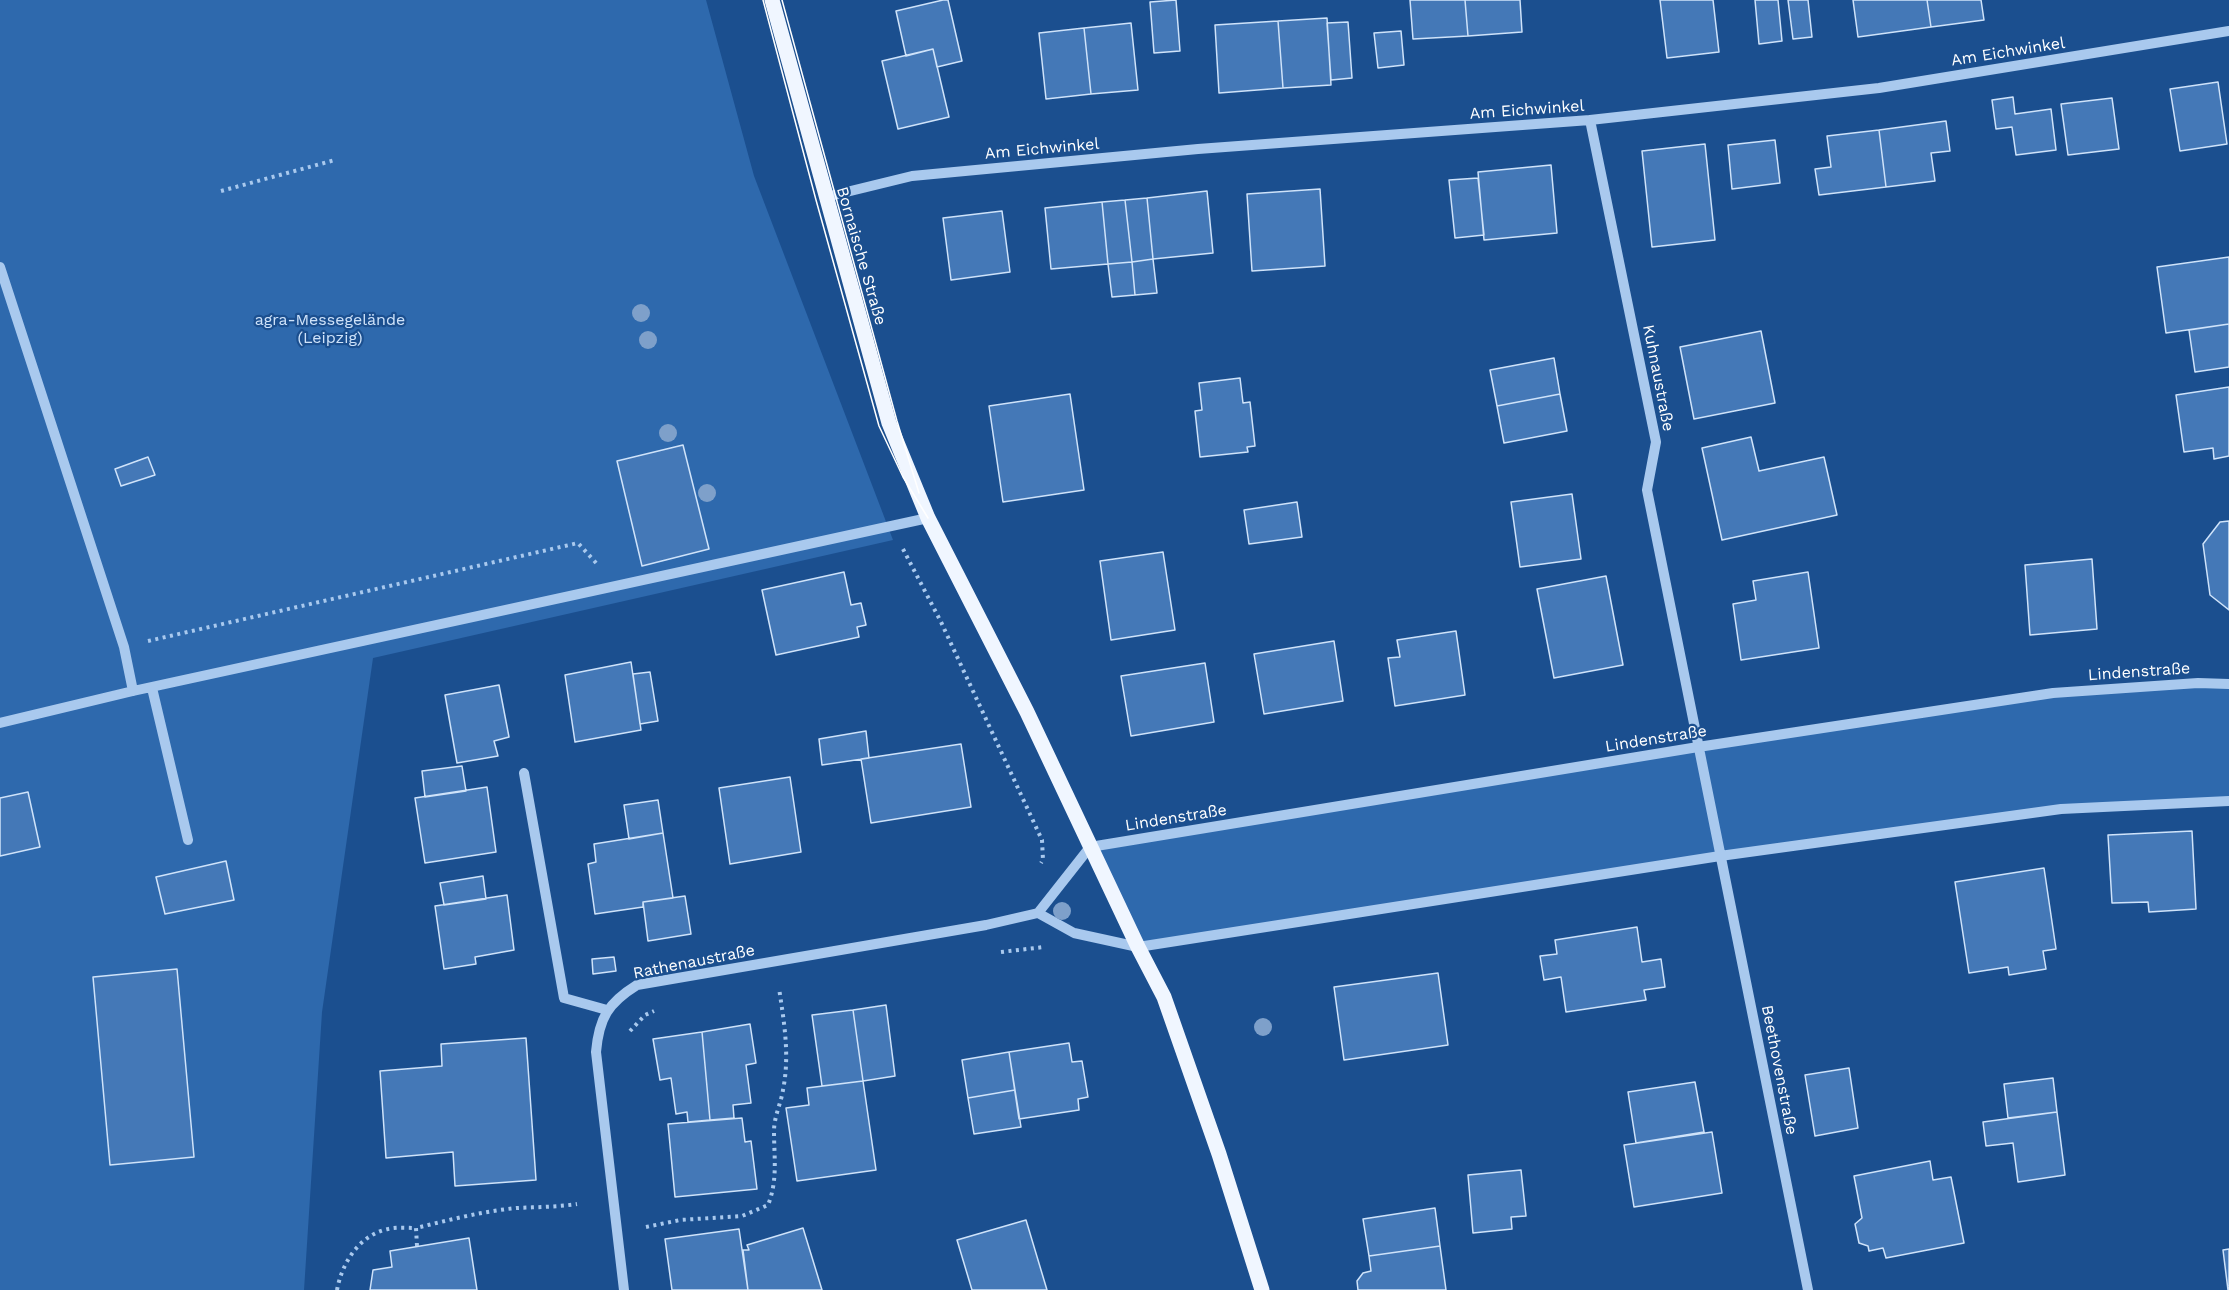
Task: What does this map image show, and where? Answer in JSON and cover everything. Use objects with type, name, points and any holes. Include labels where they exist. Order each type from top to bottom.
[{"type":"main road","name":"Bornaische Straße","points":[[772,0],[889,423],[928,518],[1027,712],[1164,997],[1219,1154],[1262,1290]]},
{"type":"street","name":"Am Eichwinkel","points":[[826,197],[912,176],[1198,149],[1590,120],[1879,88],[2229,31]]},
{"type":"street","name":"Kuhnaustraße","points":[[1590,120],[1656,442],[1647,490],[1720,856]]},
{"type":"street","points":[[0,267],[124,647],[133,692]]},
{"type":"street","points":[[0,723],[928,518]]},
{"type":"street","name":"Lindenstraße","points":[[1090,847],[1698,747],[2053,693],[2198,683],[2229,684]]},
{"type":"street","points":[[152,688],[188,840]]},
{"type":"street","points":[[524,773],[564,998],[607,1010]]},
{"type":"street","points":[[1090,847],[1038,913],[1074,933],[1138,947],[1720,856],[2061,809],[2229,801]]},
{"type":"street","name":"Beethovenstraße","points":[[1720,856],[1808,1290]]},
{"type":"street","name":"Rathenaustraße","points":[[624,1290],[596,1052],[598,1031],[607,1010],[619,996],[637,985],[975,927],[1038,913]]},
{"type":"path","points":[[221,191],[335,160]]},
{"type":"path","points":[[900,541],[941,622],[1042,840],[1043,860],[1036,869]]},
{"type":"path","points":[[124,647],[578,543],[618,587]]},
{"type":"path","points":[[991,953],[1048,947]]},
{"type":"path","points":[[768,989],[790,986]]},
{"type":"path","points":[[646,1227],[680,1220],[742,1216],[768,1205],[774,1191],[776,1158],[774,1128],[786,1066],[786,1032],[779,988]]},
{"type":"path","points":[[628,1033],[645,1015],[662,1008]]},
{"type":"path","points":[[337,1290],[348,1256],[369,1236],[388,1228],[416,1227],[478,1213],[577,1204]]},
{"type":"path","points":[[645,1216],[647,1237]]},
{"type":"path","points":[[416,1227],[417,1246]]},
{"type":"green space","name":"agra-Messegelände (Leipzig)","points":[[0,0],[706,0],[754,176],[893,540],[373,658],[322,1012],[304,1290],[0,1290]]},
{"type":"green space","points":[[2229,684],[2229,801],[2061,809],[1138,947],[1090,847],[2053,693]]},
{"type":"building","points":[[948,0],[962,61],[937,67],[933,49],[906,56],[896,11]]},
{"type":"building","points":[[1176,0],[1180,51],[1154,53],[1150,2]]},
{"type":"building","points":[[1410,0],[1465,0],[1468,36],[1413,39]]},
{"type":"building","points":[[1465,0],[1520,0],[1522,32],[1468,36]]},
{"type":"building","points":[[1660,0],[1713,0],[1719,52],[1667,58]]},
{"type":"building","points":[[1755,0],[1778,0],[1782,41],[1759,44]]},
{"type":"building","points":[[1788,0],[1808,0],[1812,37],[1793,39]]},
{"type":"building","points":[[1853,0],[1927,0],[1931,27],[1858,37]]},
{"type":"building","points":[[1927,0],[1981,0],[1984,20],[1931,27]]},
{"type":"building","points":[[1327,18],[1331,85],[1283,88],[1278,21]]},
{"type":"building","points":[[1278,21],[1283,88],[1219,93],[1215,25]]},
{"type":"building","points":[[1348,22],[1352,78],[1331,80],[1327,23]]},
{"type":"building","points":[[1131,23],[1138,90],[1091,94],[1084,28]]},
{"type":"building","points":[[1084,28],[1091,94],[1046,99],[1039,33]]},
{"type":"building","points":[[1401,31],[1404,65],[1378,68],[1374,33]]},
{"type":"building","points":[[933,49],[949,117],[898,129],[882,61]]},
{"type":"building","points":[[2218,82],[2227,144],[2180,151],[2170,89]]},
{"type":"building","points":[[2013,97],[2015,114],[2051,109],[2056,150],[2016,155],[2012,127],[1996,129],[1992,100]]},
{"type":"building","points":[[2112,98],[2119,149],[2068,155],[2061,104]]},
{"type":"building","points":[[1946,121],[1950,151],[1931,153],[1935,181],[1886,187],[1879,130]]},
{"type":"building","points":[[1879,130],[1886,187],[1819,195],[1815,169],[1831,167],[1827,136]]},
{"type":"building","points":[[1775,140],[1780,183],[1732,189],[1728,145]]},
{"type":"building","points":[[1705,144],[1715,240],[1652,247],[1642,151]]},
{"type":"building","points":[[1551,165],[1557,233],[1484,240],[1478,172]]},
{"type":"building","points":[[1478,178],[1484,235],[1455,238],[1449,180]]},
{"type":"building","points":[[1320,189],[1325,266],[1252,271],[1247,194]]},
{"type":"building","points":[[1207,191],[1213,253],[1153,259],[1147,198]]},
{"type":"building","points":[[1147,198],[1153,259],[1132,262],[1125,200]]},
{"type":"building","points":[[1125,200],[1132,262],[1108,264],[1102,202]]},
{"type":"building","points":[[1102,202],[1108,264],[1051,269],[1045,208]]},
{"type":"building","points":[[1002,211],[1010,272],[951,280],[943,218]]},
{"type":"building","points":[[2229,257],[2229,324],[2166,333],[2157,267]]},
{"type":"building","points":[[1153,259],[1157,293],[1135,295],[1132,262]]},
{"type":"building","points":[[1132,262],[1135,295],[1112,297],[1108,264]]},
{"type":"building","points":[[2229,324],[2229,367],[2195,372],[2189,330]]},
{"type":"building","points":[[1761,331],[1775,403],[1694,419],[1680,347]]},
{"type":"building","points":[[1554,358],[1560,394],[1497,406],[1490,370]]},
{"type":"building","points":[[1240,378],[1243,403],[1250,402],[1255,446],[1247,447],[1248,452],[1200,457],[1195,411],[1202,410],[1199,383]]},
{"type":"building","points":[[2229,387],[2229,456],[2214,459],[2213,448],[2184,452],[2176,395]]},
{"type":"building","points":[[1070,394],[1084,490],[1003,502],[989,406]]},
{"type":"building","points":[[1560,394],[1567,431],[1504,443],[1497,406]]},
{"type":"building","points":[[1751,437],[1759,471],[1824,457],[1837,515],[1722,540],[1702,448]]},
{"type":"building","points":[[683,445],[709,549],[642,566],[617,461]]},
{"type":"building","points":[[148,457],[155,475],[121,486],[115,469]]},
{"type":"building","points":[[1572,494],[1581,559],[1520,567],[1511,502]]},
{"type":"building","points":[[1297,502],[1302,537],[1249,544],[1244,510]]},
{"type":"building","points":[[2229,521],[2229,610],[2210,595],[2203,544],[2220,522]]},
{"type":"building","points":[[1163,552],[1175,630],[1111,640],[1100,561]]},
{"type":"building","points":[[2092,559],[2097,629],[2030,635],[2025,565]]},
{"type":"building","points":[[844,572],[851,605],[861,603],[866,625],[857,627],[859,637],[776,655],[762,590]]},
{"type":"building","points":[[1808,572],[1819,648],[1741,660],[1733,604],[1756,600],[1753,581]]},
{"type":"building","points":[[1606,576],[1623,665],[1554,678],[1537,589]]},
{"type":"building","points":[[1456,631],[1465,695],[1395,706],[1388,658],[1400,657],[1397,640]]},
{"type":"building","points":[[1334,641],[1343,701],[1264,714],[1254,654]]},
{"type":"building","points":[[631,662],[641,730],[575,742],[565,675]]},
{"type":"building","points":[[1205,663],[1214,722],[1131,736],[1121,676]]},
{"type":"building","points":[[650,672],[658,721],[640,724],[633,674]]},
{"type":"building","points":[[499,685],[509,737],[494,741],[498,756],[457,763],[445,695]]},
{"type":"building","points":[[866,731],[869,758],[822,765],[819,739]]},
{"type":"building","points":[[961,744],[971,807],[871,823],[861,759]]},
{"type":"building","points":[[462,766],[466,791],[425,797],[422,771]]},
{"type":"building","points":[[790,777],[801,852],[730,864],[719,788]]},
{"type":"building","points":[[487,787],[496,852],[425,863],[415,798]]},
{"type":"building","points":[[28,792],[40,847],[0,856],[0,798]]},
{"type":"building","points":[[658,800],[663,833],[629,839],[624,805]]},
{"type":"building","points":[[2192,831],[2196,909],[2149,912],[2148,902],[2112,903],[2108,835]]},
{"type":"building","points":[[663,833],[673,898],[643,902],[643,907],[595,914],[588,864],[596,862],[594,844]]},
{"type":"building","points":[[226,861],[234,900],[165,914],[156,877]]},
{"type":"building","points":[[2044,868],[2056,949],[2043,951],[2046,969],[2009,975],[2008,967],[1969,973],[1955,882]]},
{"type":"building","points":[[483,876],[486,899],[444,905],[440,883]]},
{"type":"building","points":[[507,895],[514,950],[475,957],[476,964],[444,969],[435,906]]},
{"type":"building","points":[[685,896],[691,934],[648,941],[643,902]]},
{"type":"building","points":[[1637,927],[1642,962],[1661,959],[1665,987],[1644,990],[1646,1000],[1566,1012],[1561,977],[1544,980],[1540,956],[1557,954],[1555,940]]},
{"type":"building","points":[[614,957],[616,971],[593,974],[592,959]]},
{"type":"building","points":[[177,969],[194,1157],[110,1165],[93,977]]},
{"type":"building","points":[[1438,973],[1448,1045],[1344,1060],[1334,987]]},
{"type":"building","points":[[886,1005],[895,1076],[863,1081],[853,1010]]},
{"type":"building","points":[[853,1010],[863,1081],[822,1086],[812,1015]]},
{"type":"building","points":[[750,1024],[756,1063],[746,1065],[751,1103],[733,1105],[734,1118],[710,1120],[702,1032]]},
{"type":"building","points":[[702,1032],[710,1120],[688,1122],[687,1112],[676,1114],[671,1078],[660,1080],[653,1039]]},
{"type":"building","points":[[526,1038],[536,1180],[455,1186],[453,1152],[386,1158],[380,1071],[442,1066],[441,1044]]},
{"type":"building","points":[[1069,1043],[1072,1062],[1082,1061],[1088,1097],[1078,1099],[1079,1110],[1019,1119],[1009,1052]]},
{"type":"building","points":[[1009,1052],[1015,1090],[968,1098],[962,1060]]},
{"type":"building","points":[[1849,1068],[1858,1128],[1815,1136],[1805,1075]]},
{"type":"building","points":[[2053,1078],[2057,1112],[2008,1118],[2004,1084]]},
{"type":"building","points":[[863,1081],[876,1170],[797,1181],[786,1108],[809,1105],[807,1088]]},
{"type":"building","points":[[1695,1082],[1704,1132],[1636,1143],[1628,1092]]},
{"type":"building","points":[[1015,1090],[1021,1127],[974,1134],[968,1098]]},
{"type":"building","points":[[2057,1112],[2065,1175],[2018,1182],[2013,1143],[1986,1146],[1983,1122]]},
{"type":"building","points":[[742,1118],[745,1142],[751,1141],[757,1189],[675,1197],[668,1124]]},
{"type":"building","points":[[1712,1132],[1722,1193],[1634,1207],[1624,1145]]},
{"type":"building","points":[[1930,1161],[1933,1180],[1951,1177],[1964,1243],[1886,1258],[1883,1248],[1869,1251],[1868,1246],[1859,1243],[1855,1224],[1862,1218],[1854,1176]]},
{"type":"building","points":[[1521,1170],[1526,1216],[1511,1217],[1512,1229],[1473,1233],[1468,1175]]},
{"type":"building","points":[[1435,1208],[1440,1246],[1369,1256],[1363,1219]]},
{"type":"building","points":[[1026,1220],[1047,1290],[972,1290],[957,1240]]},
{"type":"building","points":[[803,1228],[822,1290],[748,1290],[743,1250],[749,1250],[747,1245]]},
{"type":"building","points":[[739,1229],[748,1290],[672,1290],[665,1239]]},
{"type":"building","points":[[469,1238],[477,1290],[370,1290],[373,1270],[392,1267],[390,1251]]},
{"type":"building","points":[[1440,1246],[1446,1290],[1358,1290],[1357,1281],[1363,1273],[1371,1271],[1369,1256]]},
{"type":"building","points":[[2229,1249],[2229,1290],[2228,1290],[2223,1250]]},
{"type":"tram line","points":[[763,0],[879,426],[903,477],[928,518]]},
{"type":"tram line","points":[[782,0],[897,421],[919,493]]}]
